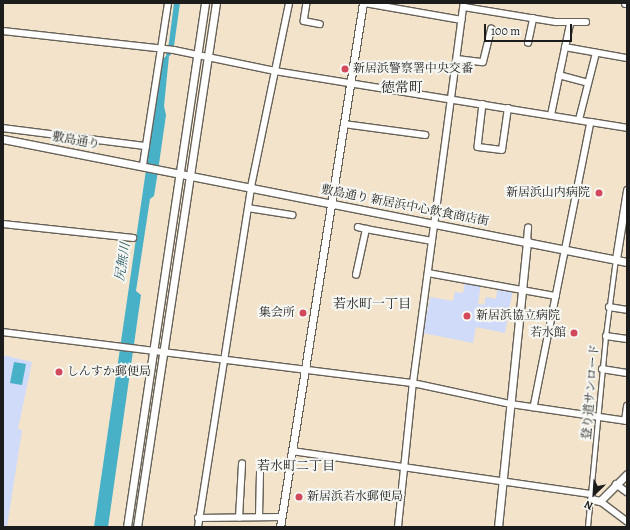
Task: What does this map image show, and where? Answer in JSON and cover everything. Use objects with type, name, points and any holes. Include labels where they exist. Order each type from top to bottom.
[{"type":"street","points":[[144,165],[163,49],[168,3]]},
{"type":"street","points":[[127,527],[205,3]]},
{"type":"street","points":[[137,527],[216,3]]},
{"type":"street","points":[[198,527],[198,518],[248,208],[289,3]]},
{"type":"street","points":[[307,3],[304,20],[320,24]]},
{"type":"street","points":[[280,527],[364,3],[462,20]]},
{"type":"street","points":[[398,527],[413,383],[464,5],[533,19],[570,24],[586,22]]},
{"type":"street","points":[[528,43],[533,19]]},
{"type":"street","points":[[551,115],[570,24]]},
{"type":"street","points":[[457,59],[484,62],[491,29]]},
{"type":"street","points":[[3,30],[174,50],[275,71],[351,82],[627,128]]},
{"type":"street","points":[[566,47],[627,58]]},
{"type":"street","points":[[579,120],[596,53]]},
{"type":"street","points":[[559,75],[588,83]]},
{"type":"street","points":[[483,104],[478,147],[502,150],[508,108]]},
{"type":"street","points":[[534,406],[591,122]]},
{"type":"street","points":[[344,124],[425,135]]},
{"type":"street","points":[[3,128],[146,146]]},
{"type":"street","name":"敷島通り","points":[[3,139],[180,172]]},
{"type":"street","points":[[180,172],[190,174]]},
{"type":"street","name":"敷島通り 新居浜中心飲食商店街","points":[[190,174],[527,240],[616,259]]},
{"type":"street","points":[[627,190],[626,210],[616,259],[627,262]]},
{"type":"street","points":[[248,208],[292,215]]},
{"type":"street","points":[[3,224],[133,238]]},
{"type":"street","points":[[358,227],[432,242]]},
{"type":"street","points":[[498,527],[528,228]]},
{"type":"street","points":[[356,275],[366,229]]},
{"type":"street","name":"登り道サンロード","points":[[588,527],[600,416],[602,369],[616,259]]},
{"type":"street","points":[[428,272],[556,296]]},
{"type":"street","points":[[160,302],[171,305]]},
{"type":"street","points":[[609,307],[627,310]]},
{"type":"street","points":[[3,332],[163,354],[413,383],[511,404],[534,406],[626,421],[627,406]]},
{"type":"street","points":[[606,336],[627,339]]},
{"type":"street","points":[[602,369],[627,373]]},
{"type":"street","points":[[292,451],[503,481],[592,497],[600,501],[627,521]]},
{"type":"street","points":[[239,518],[242,464]]},
{"type":"street","points":[[259,517],[260,472]]},
{"type":"street","points":[[600,501],[627,474]]},
{"type":"street","points":[[616,484],[627,492]]},
{"type":"street","points":[[198,518],[282,517]]},
{"type":"shaded area","name":"新居浜協立病院","points":[[465,280],[481,283],[478,304],[484,305],[486,297],[496,299],[498,286],[513,289],[505,333],[476,327],[473,343],[423,333],[430,297],[453,301],[455,292],[463,293]]},
{"type":"shaded area","points":[[3,355],[32,362],[18,429],[22,430],[7,527],[3,527]]},
{"type":"water","points":[[174,3],[180,3],[173,53],[169,56],[164,106],[166,115],[154,196],[150,199],[136,291],[141,295],[108,527],[94,527],[162,60],[166,56],[169,42]]},
{"type":"water","points":[[14,362],[26,364],[22,385],[10,383]]},
{"type":"place","name":"新居浜警察署中央交番","points":[[345,69]]},
{"type":"place","name":"新居浜山内病院","points":[[599,193]]},
{"type":"place","name":"集会所","points":[[303,313]]},
{"type":"place","name":"新居浜協立病院","points":[[467,316]]},
{"type":"place","name":"若水館","points":[[574,333]]},
{"type":"place","name":"しんすか郵便局","points":[[59,372]]},
{"type":"place","name":"新居浜若水郵便局","points":[[299,497]]},
{"type":"district","name":"徳常町","points":[[402,88]]},
{"type":"district","name":"若水町一丁目","points":[[372,304]]},
{"type":"district","name":"若水町二丁目","points":[[296,466]]},
{"type":"water label","name":"尻無川","points":[[123,262]]}]
